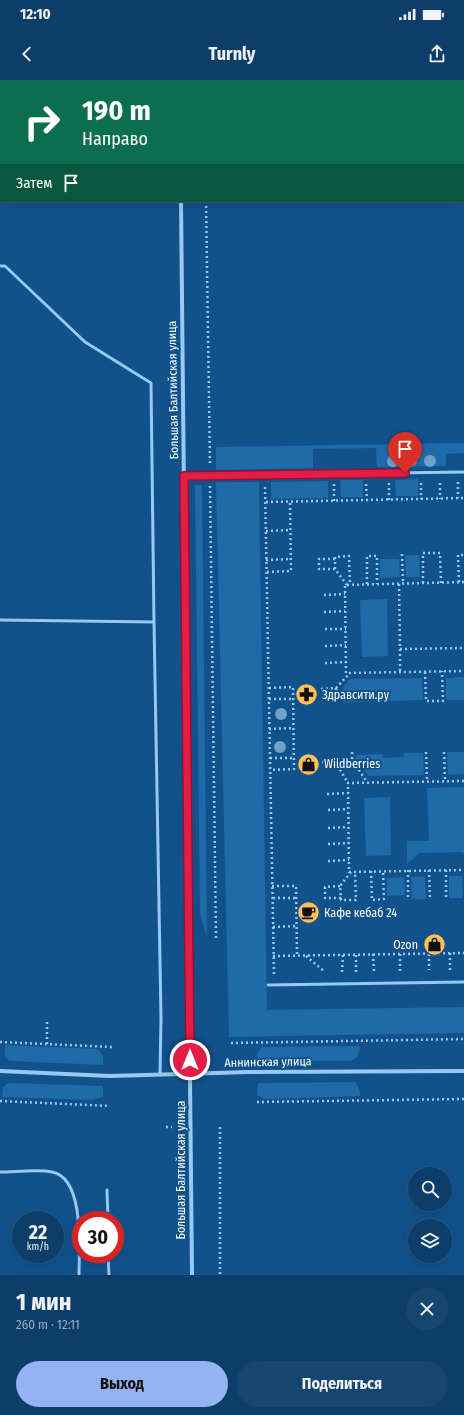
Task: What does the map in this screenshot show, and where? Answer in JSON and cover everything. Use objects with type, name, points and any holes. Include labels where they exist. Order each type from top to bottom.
[{"type":"street","name":"Большая Балтийская улица","points":[[181,202],[192,1275]]},
{"type":"street","name":"Аннинская улица","points":[[0,1071],[110,1076],[266,1072],[464,1071]]},
{"type":"lane","points":[[0,266],[5,266],[85,342],[152,383],[154,622],[162,1018],[160,1075]]},
{"type":"lane","points":[[184,476],[464,472]]},
{"type":"lane","points":[[0,620],[154,622]]},
{"type":"lane","points":[[268,985],[464,982]]},
{"type":"lane","points":[[0,1172],[53,1172],[64,1179],[74,1196],[78,1212],[79,1275]]},
{"type":"lane","points":[[107,1190],[108,1211]]},
{"type":"lane","points":[[108,1263],[108,1275]]},
{"type":"path","points":[[206,202],[216,938]]},
{"type":"path","points":[[265,474],[274,985]]},
{"type":"path","points":[[266,502],[464,498]]},
{"type":"path","points":[[267,572],[291,571],[290,502]]},
{"type":"path","points":[[266,531],[290,530]]},
{"type":"path","points":[[424,583],[423,553],[440,553],[441,583]]},
{"type":"path","points":[[402,554],[403,584]]},
{"type":"path","points":[[459,582],[458,555],[464,555]]},
{"type":"path","points":[[335,569],[319,569],[319,559],[335,559],[335,557],[349,556],[348,585]]},
{"type":"path","points":[[367,584],[366,556],[377,556],[377,584]]},
{"type":"path","points":[[266,560],[291,559]]},
{"type":"path","points":[[335,559],[335,569],[348,585]]},
{"type":"path","points":[[464,582],[344,585],[346,673],[464,671]]},
{"type":"path","points":[[399,584],[400,672]]},
{"type":"path","points":[[324,595],[345,594]]},
{"type":"path","points":[[324,612],[345,611]]},
{"type":"path","points":[[325,629],[346,629]]},
{"type":"path","points":[[325,646],[346,645]]},
{"type":"path","points":[[400,649],[464,648]]},
{"type":"path","points":[[325,663],[346,662]]},
{"type":"path","points":[[425,672],[426,701],[443,701],[442,671]]},
{"type":"path","points":[[336,703],[336,688],[349,673]]},
{"type":"path","points":[[269,688],[293,687],[294,758],[294,769],[270,770]]},
{"type":"path","points":[[321,689],[336,688]]},
{"type":"path","points":[[269,699],[293,699]]},
{"type":"path","points":[[270,729],[293,728]]},
{"type":"path","points":[[352,752],[352,760],[367,782]]},
{"type":"path","points":[[426,752],[427,781]]},
{"type":"path","points":[[444,752],[445,781]]},
{"type":"path","points":[[270,758],[294,758]]},
{"type":"path","points":[[322,762],[339,762],[339,768],[348,783],[349,872],[351,872]]},
{"type":"path","points":[[348,783],[464,781]]},
{"type":"path","points":[[327,794],[348,793]]},
{"type":"path","points":[[328,810],[348,809]]},
{"type":"path","points":[[328,828],[348,827]]},
{"type":"path","points":[[328,844],[349,843]]},
{"type":"path","points":[[328,861],[349,860]]},
{"type":"path","points":[[408,870],[408,900]]},
{"type":"path","points":[[429,870],[430,900]]},
{"type":"path","points":[[446,870],[446,900]]},
{"type":"path","points":[[351,872],[464,870]]},
{"type":"path","points":[[371,871],[372,900],[384,899],[384,871]]},
{"type":"path","points":[[341,898],[340,886],[351,872]]},
{"type":"path","points":[[340,886],[325,887],[325,898],[356,900],[355,872]]},
{"type":"path","points":[[272,886],[296,886],[298,956]]},
{"type":"path","points":[[272,898],[296,898]]},
{"type":"path","points":[[273,927],[297,926]]},
{"type":"path","points":[[273,956],[464,953]]},
{"type":"path","points":[[373,954],[374,971]]},
{"type":"path","points":[[400,954],[400,971]]},
{"type":"path","points":[[429,954],[429,970]]},
{"type":"path","points":[[450,954],[450,970]]},
{"type":"path","points":[[342,972],[343,955]]},
{"type":"path","points":[[356,955],[356,972]]},
{"type":"path","points":[[47,1019],[47,1044]]},
{"type":"path","points":[[231,1043],[464,1039]]},
{"type":"path","points":[[0,1042],[112,1047]]},
{"type":"path","points":[[258,1102],[464,1099]]},
{"type":"path","points":[[0,1101],[110,1106]]},
{"type":"path","points":[[166,1127],[172,1127]]},
{"type":"path","points":[[220,1127],[220,1275]]},
{"type":"shaded area","points":[[464,443],[464,453],[446,454],[446,466],[377,467],[376,448],[313,449],[313,468],[216,470],[216,447]]},
{"type":"shaded area","points":[[418,479],[418,496],[396,496],[395,480]]},
{"type":"shaded area","points":[[340,480],[363,480],[363,497],[341,497]]},
{"type":"shaded area","points":[[328,481],[328,498],[271,499],[271,482]]},
{"type":"shaded area","points":[[216,482],[259,482],[267,1010],[464,1007],[464,1033],[229,1037]]},
{"type":"shaded area","points":[[195,485],[202,485],[207,936],[200,912]]},
{"type":"shaded area","points":[[405,555],[419,555],[420,577],[406,577]]},
{"type":"shaded area","points":[[380,559],[399,559],[400,577],[380,578]]},
{"type":"shaded area","points":[[387,599],[388,656],[362,657],[360,600]]},
{"type":"shaded area","points":[[464,677],[464,700],[446,700],[446,678]]},
{"type":"shaded area","points":[[422,678],[423,700],[344,702],[343,687],[350,679]]},
{"type":"shaded area","points":[[447,752],[464,752],[464,774],[448,775]]},
{"type":"shaded area","points":[[404,753],[423,753],[424,775],[368,776],[356,759],[356,755],[383,754],[383,758],[404,757]]},
{"type":"shaded area","points":[[464,787],[464,854],[462,852],[420,853],[407,864],[407,841],[429,841],[427,788]]},
{"type":"shaded area","points":[[390,797],[391,855],[366,856],[364,798]]},
{"type":"shaded area","points":[[425,876],[426,899],[412,899],[411,877]]},
{"type":"shaded area","points":[[449,876],[462,876],[463,898],[449,898]]},
{"type":"shaded area","points":[[404,877],[405,895],[387,896],[387,878]]},
{"type":"shaded area","points":[[5,1045],[98,1049],[103,1056],[103,1065],[9,1061],[5,1056]]},
{"type":"shaded area","points":[[360,1046],[359,1053],[353,1060],[350,1061],[257,1061],[258,1054],[262,1047]]},
{"type":"shaded area","points":[[356,1082],[360,1096],[266,1099],[257,1095],[258,1083]]},
{"type":"shaded area","points":[[8,1083],[103,1086],[103,1097],[93,1100],[2,1097],[3,1087]]},
{"type":"place","name":"Здравсити.ру","points":[[306,695]]},
{"type":"place","name":"Wildberries","points":[[309,764]]},
{"type":"place","name":"Кафе кебаб 24","points":[[309,913]]},
{"type":"place","name":"Ozon","points":[[434,945]]},
{"type":"route","points":[[190,1060],[184,476],[405,473]]}]
